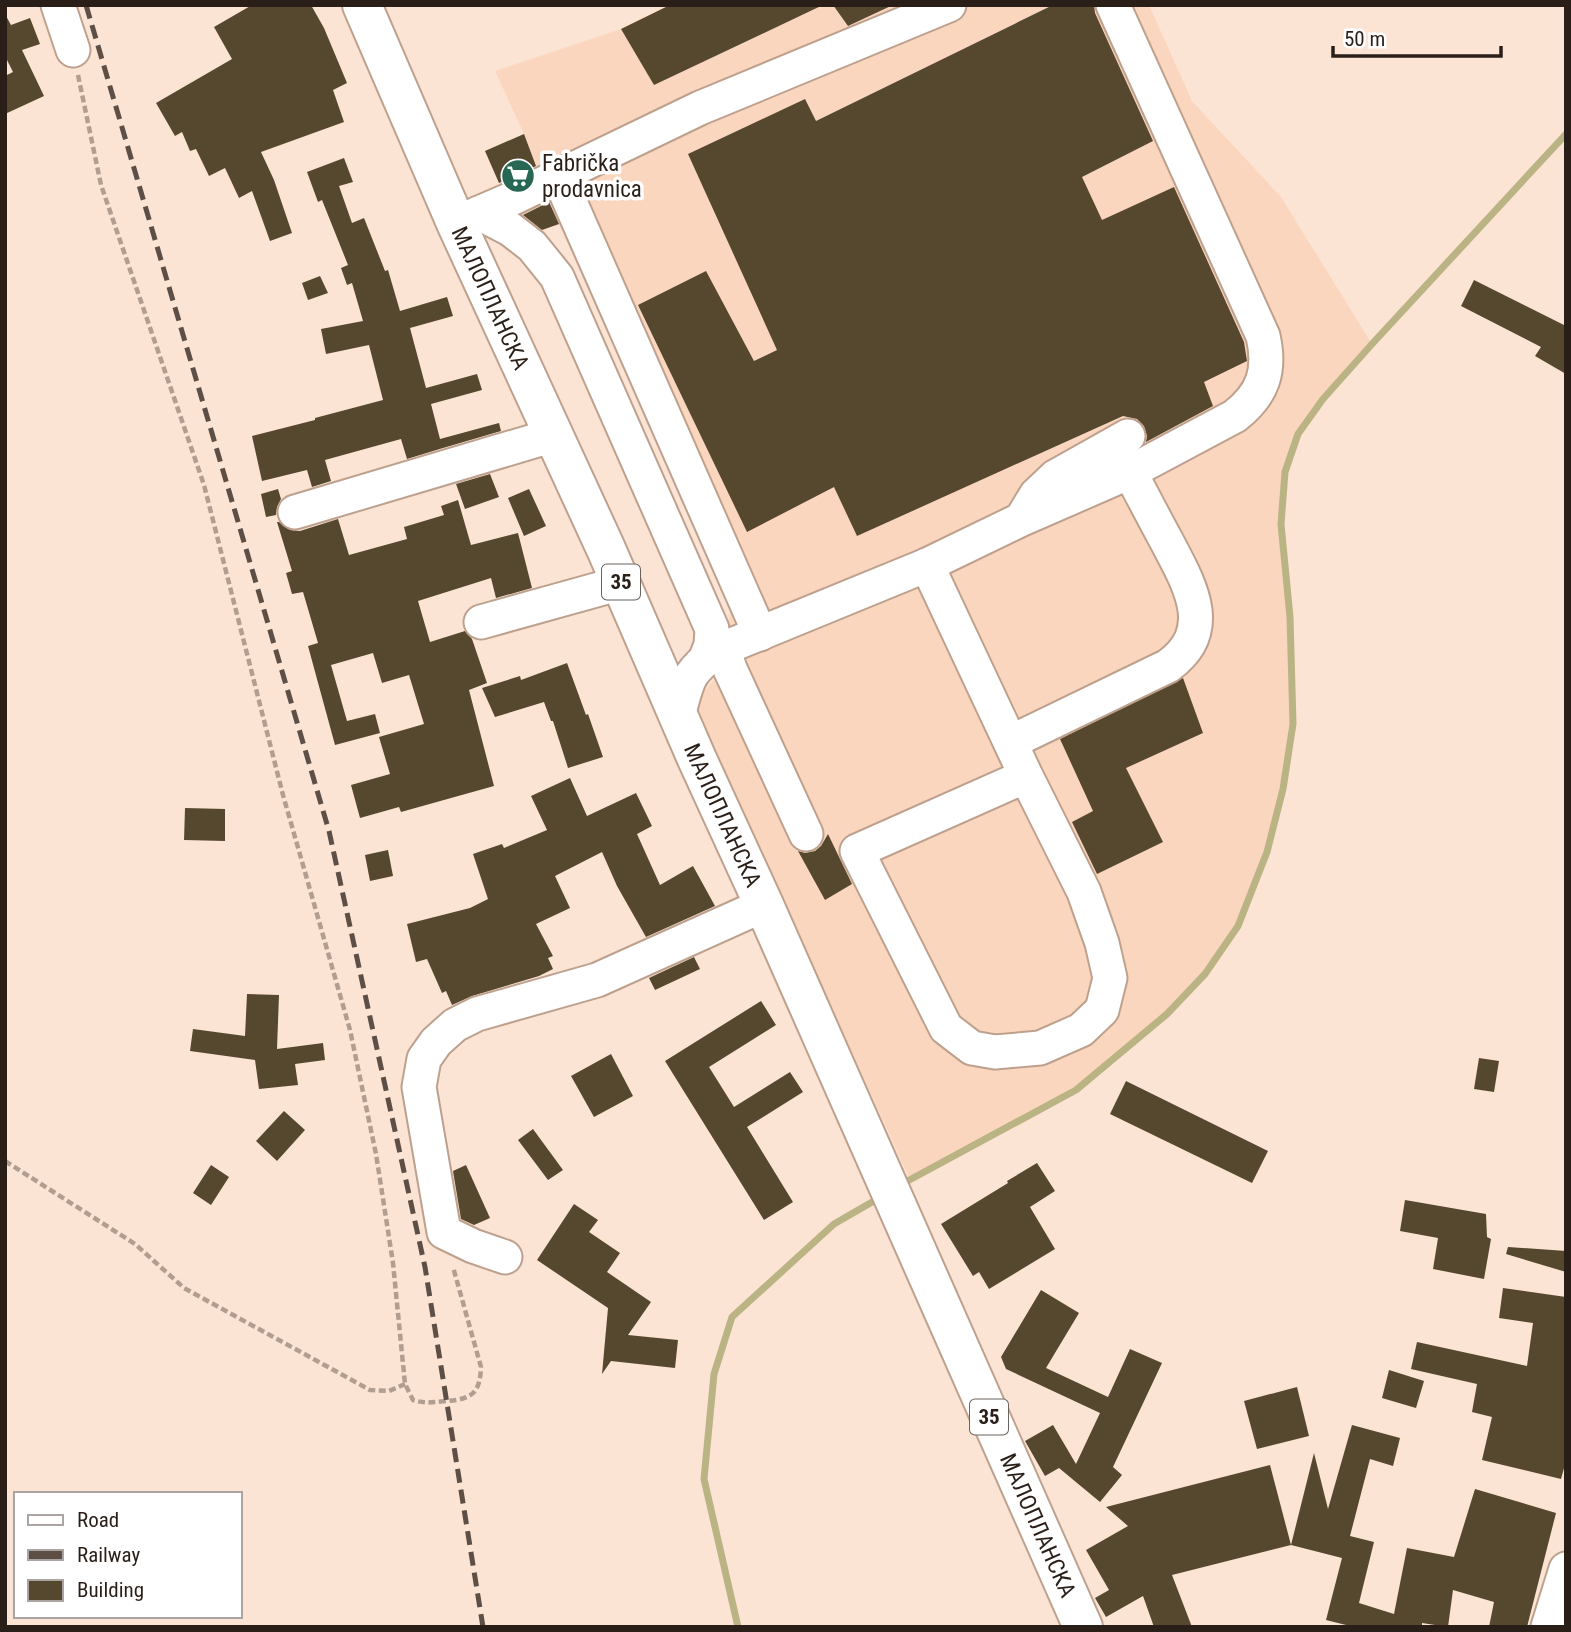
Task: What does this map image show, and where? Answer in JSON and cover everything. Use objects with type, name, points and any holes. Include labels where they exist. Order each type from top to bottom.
[{"type":"main road","name":"МАЛОПЛАНСКА","points":[[362,5],[468,218],[554,435],[1083,1627]]},
{"type":"street","points":[[58,5],[73,50]]},
{"type":"street","points":[[468,218],[700,108],[949,5]]},
{"type":"street","points":[[678,716],[688,679],[698,664],[715,653],[928,565],[1020,520],[1130,472],[1235,416],[1248,406],[1262,382],[1268,357],[1263,336],[1113,5]]},
{"type":"street","points":[[559,177],[760,634]]},
{"type":"street","points":[[468,218],[510,229],[532,246],[557,277],[712,629],[711,645],[730,669],[806,834]]},
{"type":"street","points":[[295,512],[554,435]]},
{"type":"street","points":[[1020,520],[1036,495],[1055,477],[1128,436]]},
{"type":"street","points":[[1011,743],[1168,666],[1183,655],[1193,636],[1196,614],[1190,586],[1130,472]]},
{"type":"street","points":[[928,565],[1026,776],[1084,892],[1102,943],[1110,978],[1101,1010],[1081,1030],[1040,1048],[995,1052],[972,1048],[946,1028],[857,851],[1026,776]]},
{"type":"street","points":[[481,622],[621,583]]},
{"type":"street","points":[[505,1257],[473,1246],[444,1231],[419,1087],[424,1059],[436,1042],[455,1025],[477,1014],[597,980],[764,905]]},
{"type":"street","points":[[1548,1627],[1566,1569]]},
{"type":"path","points":[[73,50],[101,185],[204,485],[283,795],[350,1030],[376,1154],[393,1263],[405,1384],[413,1400],[424,1403],[464,1400],[475,1392],[481,1382],[481,1367],[444,1231]]},
{"type":"path","points":[[5,1161],[135,1244],[184,1288],[249,1325],[370,1390],[389,1391],[405,1384]]},
{"type":"shaded area","points":[[670,5],[1149,5],[1192,101],[1281,197],[1372,344],[1323,399],[1298,434],[1285,472],[1281,524],[1290,617],[1293,724],[1283,789],[1268,852],[1238,926],[1205,974],[1167,1014],[1076,1090],[910,1180],[694,704],[716,677],[731,609],[559,224],[525,236],[485,151],[524,134],[495,71],[621,29]]},
{"type":"building","points":[[252,5],[311,5],[324,28],[347,83],[333,90],[344,122],[261,152],[274,180],[292,233],[270,241],[252,191],[239,198],[225,168],[209,176],[196,149],[190,151],[182,132],[175,136],[156,103],[232,59],[214,27]]},
{"type":"building","points":[[670,5],[823,5],[654,85],[621,29]]},
{"type":"building","points":[[833,5],[893,5],[848,26]]},
{"type":"building","points":[[1053,5],[1094,5],[1095,13],[1153,141],[1082,177],[1102,220],[1174,187],[1244,342],[1247,361],[1204,382],[1213,406],[1146,442],[1144,426],[1137,419],[1123,416],[857,536],[834,487],[747,532],[638,305],[706,271],[754,361],[777,350],[688,154],[805,99],[816,121]]},
{"type":"building","points":[[5,14],[11,25],[30,18],[40,44],[22,50],[44,96],[5,114],[5,76],[13,72],[5,56]]},
{"type":"building","points":[[524,134],[536,166],[499,183],[485,151]]},
{"type":"building","points":[[344,158],[353,182],[339,186],[352,223],[364,218],[385,271],[388,270],[400,311],[447,297],[453,316],[410,328],[426,388],[477,374],[482,390],[431,404],[440,439],[499,423],[501,431],[407,459],[401,439],[325,460],[331,481],[312,487],[307,470],[262,481],[252,436],[383,400],[369,345],[326,354],[321,329],[363,321],[352,283],[347,285],[341,268],[348,265],[322,200],[318,202],[307,172]]},
{"type":"building","points":[[549,202],[559,224],[542,230],[523,215]]},
{"type":"building","points":[[320,276],[328,293],[308,300],[302,283]]},
{"type":"building","points":[[1474,280],[1566,326],[1566,374],[1535,356],[1541,347],[1461,306]]},
{"type":"building","points":[[490,474],[499,497],[465,509],[456,484]]},
{"type":"building","points":[[278,489],[281,499],[276,515],[266,517],[261,494]]},
{"type":"building","points":[[529,489],[546,526],[524,536],[508,498]]},
{"type":"building","points":[[458,500],[471,545],[518,533],[532,588],[496,598],[491,578],[418,601],[430,642],[465,631],[472,639],[487,683],[469,690],[494,786],[401,812],[399,807],[360,818],[351,785],[390,774],[379,737],[424,724],[409,675],[382,683],[373,653],[331,665],[347,721],[375,714],[380,733],[335,745],[308,646],[318,643],[303,592],[292,594],[286,573],[292,571],[277,522],[290,530],[300,531],[338,519],[349,555],[407,539],[404,527],[444,515],[441,506]]},
{"type":"building","points":[[567,663],[603,757],[568,768],[544,702],[495,717],[482,688],[520,676],[521,680]]},
{"type":"building","points":[[1183,678],[1203,733],[1126,768],[1163,842],[1097,874],[1072,822],[1093,811],[1060,739]]},
{"type":"building","points":[[570,778],[587,816],[636,793],[652,826],[637,834],[660,885],[693,866],[715,906],[646,937],[617,886],[602,852],[555,876],[570,908],[536,924],[553,956],[548,958],[553,969],[452,1005],[446,991],[442,993],[427,959],[416,962],[407,924],[470,908],[488,899],[473,854],[502,844],[504,848],[547,830],[531,796]]},
{"type":"building","points":[[185,808],[225,809],[225,841],[184,840]]},
{"type":"building","points":[[828,834],[852,884],[825,900],[798,851],[815,851]]},
{"type":"building","points":[[388,850],[393,876],[370,881],[365,855]]},
{"type":"building","points":[[694,957],[700,969],[655,990],[649,978]]},
{"type":"building","points":[[247,994],[279,995],[277,1049],[323,1043],[325,1060],[295,1064],[298,1085],[259,1089],[255,1060],[190,1051],[193,1029],[245,1036]]},
{"type":"building","points":[[761,1001],[776,1025],[709,1067],[734,1107],[790,1072],[803,1092],[747,1127],[793,1202],[764,1220],[665,1061]]},
{"type":"building","points":[[611,1054],[633,1096],[594,1117],[571,1076]]},
{"type":"building","points":[[1479,1058],[1499,1061],[1494,1092],[1474,1089]]},
{"type":"building","points":[[1126,1081],[1268,1151],[1252,1183],[1110,1114]]},
{"type":"building","points":[[284,1111],[305,1130],[277,1161],[256,1141]]},
{"type":"building","points":[[533,1129],[563,1170],[548,1180],[518,1140]]},
{"type":"building","points":[[1037,1163],[1055,1191],[1030,1207],[1055,1249],[989,1289],[979,1272],[973,1276],[941,1224]]},
{"type":"building","points":[[211,1165],[229,1177],[211,1205],[193,1193]]},
{"type":"building","points":[[466,1165],[490,1218],[474,1225],[461,1219],[453,1171]]},
{"type":"building","points":[[1405,1200],[1486,1214],[1487,1237],[1491,1239],[1484,1279],[1433,1269],[1438,1238],[1400,1231]]},
{"type":"building","points":[[574,1204],[598,1220],[589,1232],[620,1253],[607,1272],[651,1302],[628,1335],[678,1340],[675,1368],[611,1361],[602,1374],[608,1308],[537,1260]]},
{"type":"building","points":[[1508,1247],[1566,1251],[1566,1272],[1506,1254]]},
{"type":"building","points":[[1503,1288],[1566,1297],[1566,1461],[1561,1479],[1482,1460],[1492,1417],[1472,1412],[1477,1384],[1411,1369],[1417,1342],[1527,1366],[1533,1323],[1499,1318]]},
{"type":"building","points":[[1041,1290],[1079,1313],[1046,1368],[1108,1397],[1130,1349],[1162,1363],[1113,1467],[1122,1475],[1100,1502],[1059,1468],[1045,1476],[1025,1441],[1053,1425],[1076,1464],[1100,1413],[1006,1369],[1001,1357]]},
{"type":"building","points":[[1389,1370],[1424,1381],[1416,1408],[1382,1398]]},
{"type":"building","points":[[1297,1387],[1309,1436],[1257,1449],[1244,1401]]},
{"type":"building","points":[[1352,1425],[1400,1438],[1393,1466],[1370,1459],[1350,1536],[1374,1542],[1359,1603],[1394,1614],[1407,1548],[1454,1557],[1475,1489],[1556,1513],[1527,1627],[1489,1627],[1494,1602],[1453,1590],[1448,1627],[1422,1623],[1422,1627],[1354,1627],[1326,1620],[1342,1558],[1291,1545],[1314,1453],[1328,1509]]},
{"type":"building","points":[[1270,1465],[1291,1545],[1172,1575],[1192,1627],[1154,1627],[1143,1596],[1106,1617],[1095,1598],[1109,1590],[1086,1550],[1128,1526],[1106,1507]]},
{"type":"waterway","points":[[902,1184],[1076,1090],[1167,1014],[1205,974],[1238,926],[1267,852],[1283,789],[1293,724],[1290,617],[1281,524],[1285,472],[1298,434],[1323,399],[1372,344],[1566,134]]},
{"type":"waterway","points":[[738,1627],[704,1479],[714,1374],[732,1317],[834,1224],[879,1198]]},
{"type":"railway","points":[[86,5],[329,831],[425,1267],[483,1627]]},
{"type":"place","name":"Fabrička prodavnica","points":[[518,176]]}]
